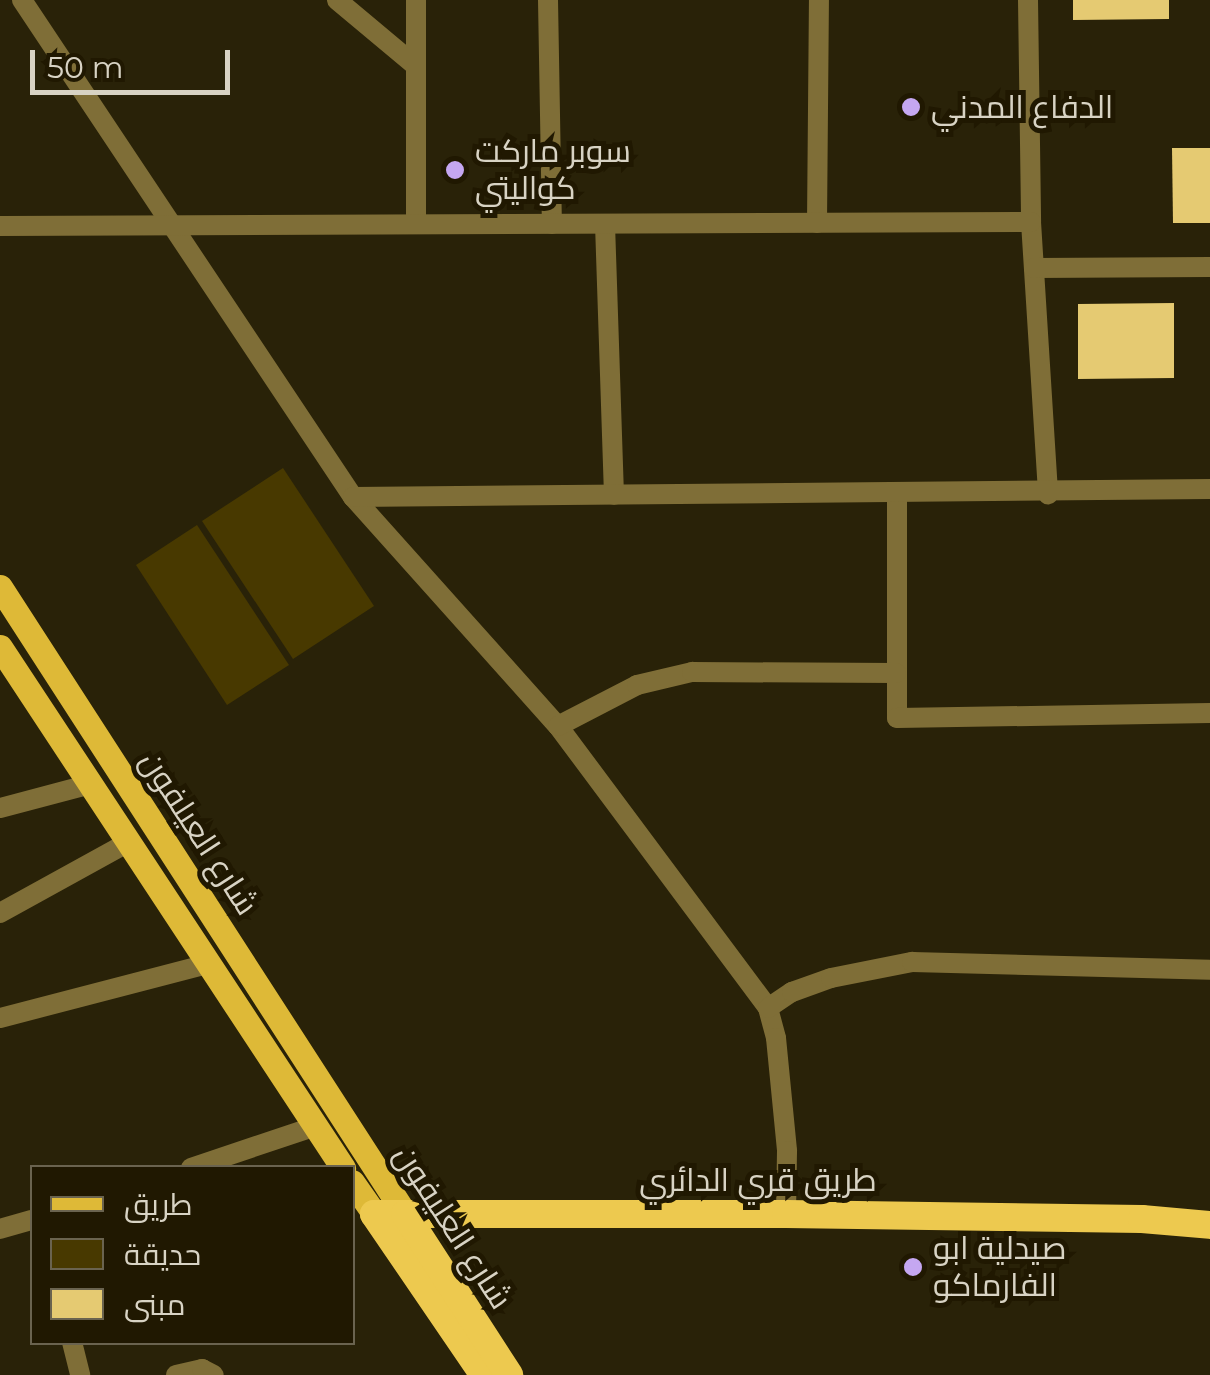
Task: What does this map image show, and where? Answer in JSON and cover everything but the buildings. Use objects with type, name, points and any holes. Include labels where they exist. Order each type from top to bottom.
[{"type":"highway","name":"طريق قري الدائري","points":[[1142,1219],[1210,1209]]},
{"type":"highway","name":"طريق قري الدائري","points":[[374,1214],[786,1214],[1142,1219],[1210,1225]]},
{"type":"highway","points":[[374,1214],[484,1375]]},
{"type":"highway","name":"شارع العليفون","points":[[405,1214],[508,1375]]},
{"type":"main road","name":"شارع العيلفون","points":[[0,587],[328,1122],[342,1165]]},
{"type":"main road","name":"شارع العيلفون","points":[[0,646],[87,785],[208,964],[328,1122]]},
{"type":"main road","name":"شارع العليفون","points":[[328,1122],[405,1214]]},
{"type":"main road","points":[[355,1186],[374,1214]]},
{"type":"street","points":[[22,0],[353,497],[558,726],[768,1008],[776,1038],[782,1094],[786,1214]]},
{"type":"street","points":[[336,0],[416,66]]},
{"type":"street","points":[[416,0],[416,224]]},
{"type":"street","points":[[548,0],[552,224]]},
{"type":"street","points":[[816,223],[819,0]]},
{"type":"street","points":[[1028,0],[1031,222],[1048,494]]},
{"type":"street","points":[[0,226],[1031,222]]},
{"type":"street","points":[[605,224],[614,495]]},
{"type":"street","points":[[1034,268],[1210,268]]},
{"type":"street","points":[[353,497],[1210,490]]},
{"type":"street","points":[[897,494],[897,718],[1210,714]]},
{"type":"street","points":[[558,726],[638,685],[692,672],[896,673]]},
{"type":"street","points":[[0,808],[87,785]]},
{"type":"street","points":[[0,912],[126,843]]},
{"type":"street","points":[[768,1008],[792,992],[831,978],[912,962],[1210,970]]},
{"type":"street","points":[[0,1016],[208,964]]},
{"type":"street","points":[[200,1165],[328,1122]]},
{"type":"street","points":[[0,1229],[30,1221]]},
{"type":"street","points":[[73,1345],[80,1375]]},
{"type":"street","points":[[176,1375],[202,1369],[214,1375]]},
{"type":"green space","points":[[283,468],[374,606],[293,659],[202,521]]},
{"type":"green space","points":[[197,525],[289,665],[227,705],[136,565]]},
{"type":"place","name":"الدفاع المدني","points":[[911,107]]},
{"type":"place","name":"سوبر ماركت كواليتي","points":[[455,170]]},
{"type":"place","name":"صيدلية ابو الفارماكو","points":[[913,1267]]}]
